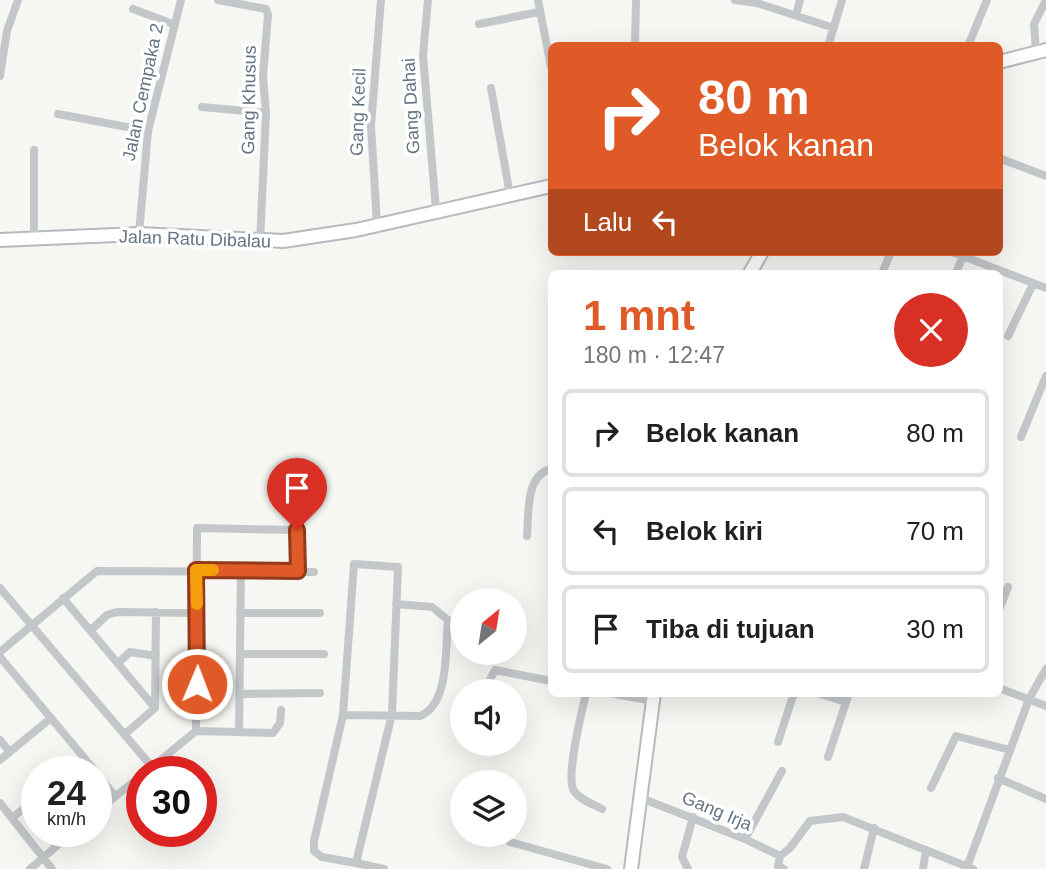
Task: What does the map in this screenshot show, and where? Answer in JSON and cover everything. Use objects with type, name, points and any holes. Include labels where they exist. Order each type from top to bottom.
[{"type":"main road","points":[[1003,61],[1041,51]]},
{"type":"main road","name":"Jalan Ratu Dibalau","points":[[0,240],[139,234],[260,242],[314,237],[548,187]]},
{"type":"main road","points":[[631,869],[653,697]]},
{"type":"street","points":[[0,76],[4,30],[18,0]]},
{"type":"street","name":"Jalan Cempaka 2","points":[[139,234],[148,131],[181,0]]},
{"type":"street","name":"Gang Khusus","points":[[218,0],[267,10],[263,76],[266,113],[260,242]]},
{"type":"street","name":"Gang Kecil","points":[[377,225],[371,125],[381,0]]},
{"type":"street","name":"Gang Dahai","points":[[428,0],[423,55],[436,210]]},
{"type":"street","points":[[538,0],[548,53]]},
{"type":"street","points":[[635,42],[636,0]]},
{"type":"street","points":[[735,0],[757,3],[834,28]]},
{"type":"street","points":[[796,15],[800,0]]},
{"type":"street","points":[[829,42],[842,0]]},
{"type":"street","points":[[970,42],[987,0]]},
{"type":"street","points":[[1041,51],[1034,24],[1046,0]]},
{"type":"street","points":[[133,9],[173,24]]},
{"type":"street","points":[[479,24],[539,12]]},
{"type":"street","points":[[491,89],[510,195]]},
{"type":"street","points":[[202,107],[266,113]]},
{"type":"street","points":[[58,114],[148,131]]},
{"type":"street","points":[[34,150],[34,239]]},
{"type":"street","points":[[1003,160],[1046,176]]},
{"type":"street","points":[[957,270],[963,256],[998,270]]},
{"type":"street","points":[[1003,272],[1046,288]]},
{"type":"street","points":[[1009,336],[1033,284]]},
{"type":"street","points":[[1021,437],[1043,390],[1046,376]]},
{"type":"street","points":[[527,536],[534,481],[542,471],[548,470]]},
{"type":"street","points":[[196,731],[198,613],[195,531],[200,527],[296,530],[298,571]]},
{"type":"street","points":[[356,863],[391,714],[398,567],[354,564],[343,715],[314,851],[322,857],[384,869]]},
{"type":"street","points":[[239,732],[241,569]]},
{"type":"street","points":[[83,756],[0,655],[63,598],[97,571],[241,569],[314,572]]},
{"type":"street","points":[[1003,600],[1008,587]]},
{"type":"street","points":[[0,588],[125,734],[140,756]]},
{"type":"street","points":[[63,598],[155,708]]},
{"type":"street","points":[[343,715],[420,716],[431,712],[441,688],[447,620],[432,607],[396,604]]},
{"type":"street","points":[[125,734],[155,708],[156,612]]},
{"type":"street","points":[[240,613],[320,612]]},
{"type":"street","points":[[91,630],[111,613],[198,613]]},
{"type":"street","points":[[118,663],[130,652],[156,656]]},
{"type":"street","points":[[240,654],[324,654]]},
{"type":"street","points":[[784,869],[778,866],[780,856],[813,818],[825,820],[841,816],[970,868],[998,778],[1029,699],[1046,669]]},
{"type":"street","points":[[490,679],[495,670],[548,680]]},
{"type":"street","points":[[1003,689],[1046,706]]},
{"type":"street","points":[[240,694],[320,693]]},
{"type":"street","points":[[585,697],[573,760],[572,787],[575,793],[602,808]]},
{"type":"street","points":[[778,742],[793,697]]},
{"type":"street","points":[[828,757],[848,698]]},
{"type":"street","points":[[165,756],[196,731],[273,733],[279,723],[281,710]]},
{"type":"street","points":[[0,760],[51,718]]},
{"type":"street","points":[[931,788],[956,736],[1010,750]]},
{"type":"street","points":[[0,740],[9,751]]},
{"type":"street","points":[[745,839],[782,771]]},
{"type":"street","points":[[998,778],[1046,799]]},
{"type":"street","points":[[112,799],[126,787]]},
{"type":"street","points":[[112,792],[115,796]]},
{"type":"street","name":"Gang Irja","points":[[641,798],[693,817],[780,856]]},
{"type":"street","points":[[0,803],[52,869]]},
{"type":"street","points":[[12,818],[21,811]]},
{"type":"street","points":[[688,869],[682,857],[693,817]]},
{"type":"street","points":[[864,869],[874,828]]},
{"type":"street","points":[[30,869],[56,847]]},
{"type":"street","points":[[527,847],[607,869]]},
{"type":"street","points":[[923,869],[926,850]]},
{"type":"slow traffic","points":[[197,604],[196,570],[213,570]]},
{"type":"route","points":[[197,684],[196,570],[298,571],[297,530]]}]
